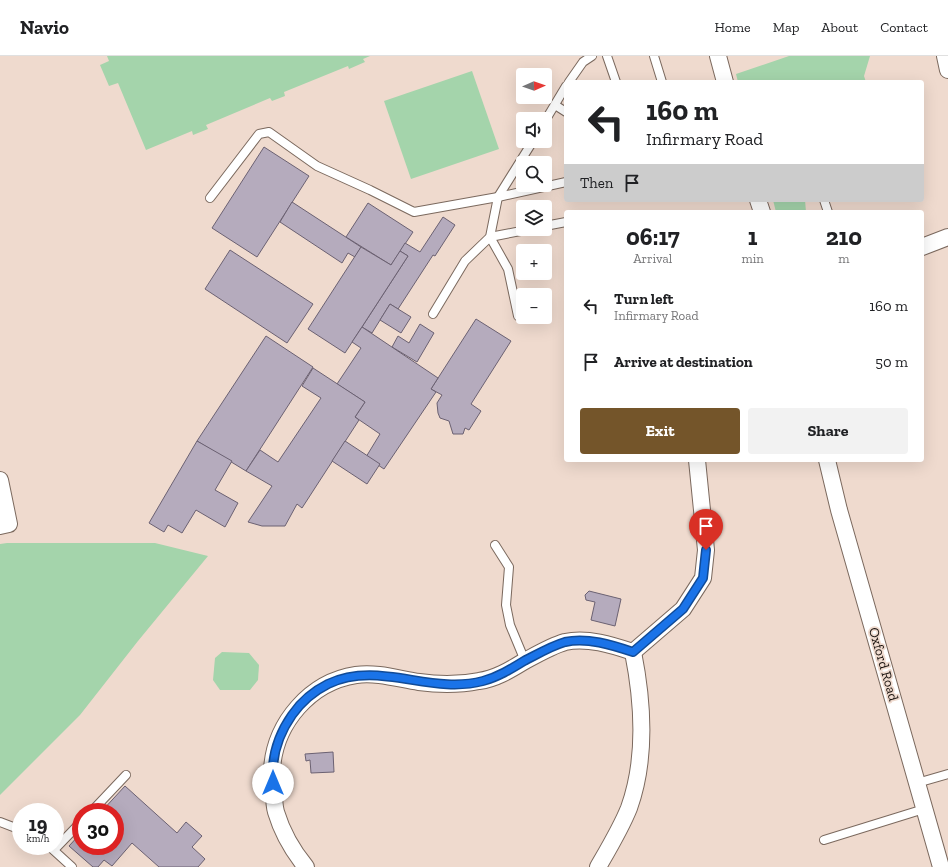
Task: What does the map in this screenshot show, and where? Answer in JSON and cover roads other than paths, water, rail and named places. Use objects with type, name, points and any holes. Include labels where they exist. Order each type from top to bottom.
[{"type":"street","points":[[718,56],[724,80]]},
{"type":"street","points":[[945,56],[948,70]]},
{"type":"street","points":[[924,246],[948,236]]},
{"type":"street","points":[[633,652],[683,609],[703,578],[706,550],[697,462]]},
{"type":"street","name":"Oxford Road","points":[[827,462],[839,510],[941,867]]},
{"type":"street","points":[[0,480],[9,524],[0,526]]},
{"type":"street","points":[[306,867],[287,841],[276,810],[272,770],[279,740],[286,724],[298,707],[322,687],[339,679],[357,675],[384,676],[441,684],[462,684],[507,672],[525,661],[565,642],[583,641],[604,644],[633,652]]},
{"type":"street","points":[[598,867],[628,808],[640,764],[639,684],[633,652]]},
{"type":"lane","points":[[570,80],[582,62],[592,56]]},
{"type":"lane","points":[[607,56],[615,80]]},
{"type":"lane","points":[[654,56],[661,80]]},
{"type":"lane","points":[[551,112],[564,89]]},
{"type":"lane","points":[[555,105],[564,111]]},
{"type":"lane","points":[[210,198],[259,134],[269,132],[317,166],[414,212],[498,197],[564,182]]},
{"type":"lane","points":[[516,307],[508,269],[490,237],[498,197],[529,148]]},
{"type":"lane","points":[[552,225],[564,222]]},
{"type":"lane","points":[[432,314],[465,261],[490,237],[516,232]]},
{"type":"lane","points":[[495,545],[509,568],[506,605],[510,625],[525,661]]},
{"type":"lane","points":[[917,783],[948,774]]},
{"type":"lane","points":[[100,803],[126,775]]},
{"type":"lane","points":[[824,840],[924,809]]},
{"type":"lane","points":[[0,822],[12,827]]},
{"type":"lane","points":[[64,837],[72,830]]},
{"type":"lane","points":[[59,855],[72,867]]}]
